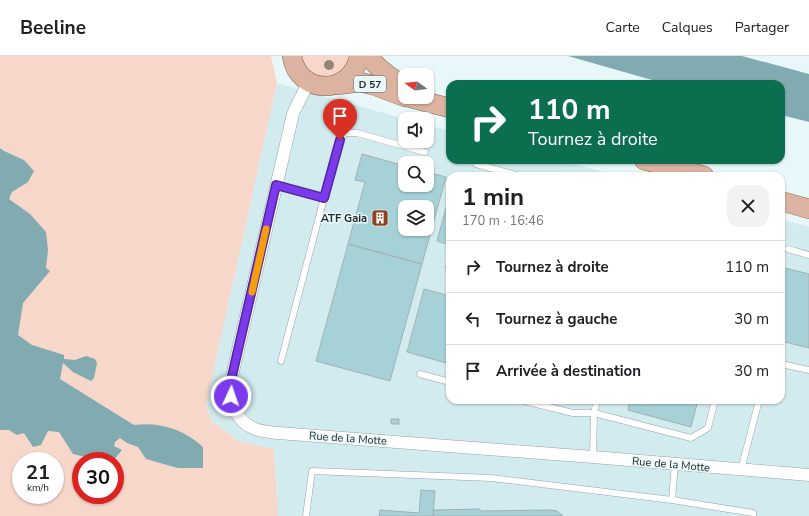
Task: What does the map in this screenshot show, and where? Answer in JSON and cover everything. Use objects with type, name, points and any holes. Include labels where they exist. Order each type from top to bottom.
[{"type":"main road","points":[[292,57],[298,71],[308,82],[321,86],[334,85],[344,81],[352,74],[359,56]]},
{"type":"main road","name":"D 57","points":[[368,56],[383,72],[398,82]]},
{"type":"main road","name":"D 57","points":[[334,85],[360,82],[398,94]]},
{"type":"main road","points":[[659,164],[689,172]]},
{"type":"main road","points":[[785,193],[809,199]]},
{"type":"main road","points":[[785,202],[809,209]]},
{"type":"street","name":"Rue de la Motte","points":[[308,82],[293,114],[232,376],[231,396],[235,412],[244,422],[253,429],[278,433],[593,456],[809,475]]},
{"type":"lane","points":[[282,361],[340,140],[346,133],[357,133],[425,152]]},
{"type":"lane","points":[[476,164],[505,172]]},
{"type":"lane","points":[[276,185],[324,198]]},
{"type":"lane","points":[[788,249],[809,255]]},
{"type":"lane","points":[[785,365],[809,370]]},
{"type":"lane","points":[[420,374],[446,381]]},
{"type":"lane","points":[[535,404],[573,414],[594,413],[691,438],[708,428],[714,404]]},
{"type":"lane","points":[[593,456],[594,413],[596,404]]},
{"type":"lane","points":[[741,470],[758,404]]},
{"type":"lane","points":[[672,500],[675,463]]},
{"type":"lane","points":[[306,516],[312,471],[491,478],[672,500],[753,512],[753,516]]},
{"type":"shaded area","points":[[0,56],[271,56],[277,83],[206,405],[211,421],[240,442],[274,449],[278,516],[0,516]]},
{"type":"shaded area","points":[[301,56],[348,56],[346,65],[341,71],[334,75],[326,76],[318,75],[311,71],[305,65]]},
{"type":"shaded area","points":[[277,83],[398,117],[398,148],[434,148],[434,127],[446,130],[446,164],[574,164],[604,172],[446,172],[446,404],[785,404],[785,220],[809,227],[809,516],[278,516],[274,449],[240,442],[211,421],[206,405]]},
{"type":"water","points":[[568,56],[742,56],[809,74],[809,122],[785,116],[785,80],[652,80]]},
{"type":"water","points":[[0,148],[24,160],[34,171],[28,182],[12,192],[9,199],[30,214],[46,232],[48,250],[46,268],[50,271],[23,303],[18,335],[32,345],[64,355],[64,359],[75,360],[86,356],[95,359],[97,363],[94,378],[91,381],[73,372],[63,363],[60,379],[134,425],[144,424],[162,426],[179,431],[203,447],[203,468],[178,468],[146,459],[138,447],[127,443],[120,438],[115,442],[114,446],[122,450],[120,452],[72,452],[59,432],[48,431],[41,445],[33,447],[24,433],[17,435],[9,430],[0,430]]},
{"type":"building","name":"ATF Gaia","points":[[362,154],[398,164],[398,192],[434,192],[434,174],[446,177],[434,220],[434,200],[398,200],[398,236],[430,236],[422,264],[348,244],[365,182],[355,180]]},
{"type":"building","points":[[446,208],[446,244],[437,241]]},
{"type":"building","points":[[348,244],[422,264],[390,381],[316,361]]},
{"type":"building","points":[[785,268],[809,274],[809,348],[785,342]]},
{"type":"building","points":[[424,289],[446,295],[446,363],[407,352]]},
{"type":"building","points":[[629,404],[697,404],[691,427],[628,410]]},
{"type":"building","points":[[391,419],[399,419],[399,424],[391,424]]},
{"type":"building","points":[[421,490],[435,491],[433,516],[379,516],[380,510],[419,513]]},
{"type":"building","points":[[480,509],[480,511],[550,510],[557,511],[563,516],[433,516],[434,510]]},
{"type":"slow traffic","points":[[252,292],[266,229]]},
{"type":"place","name":"ATF Gaia","points":[[380,218]]},
{"type":"route","points":[[231,396],[232,376],[276,185],[324,198],[340,140]]}]
